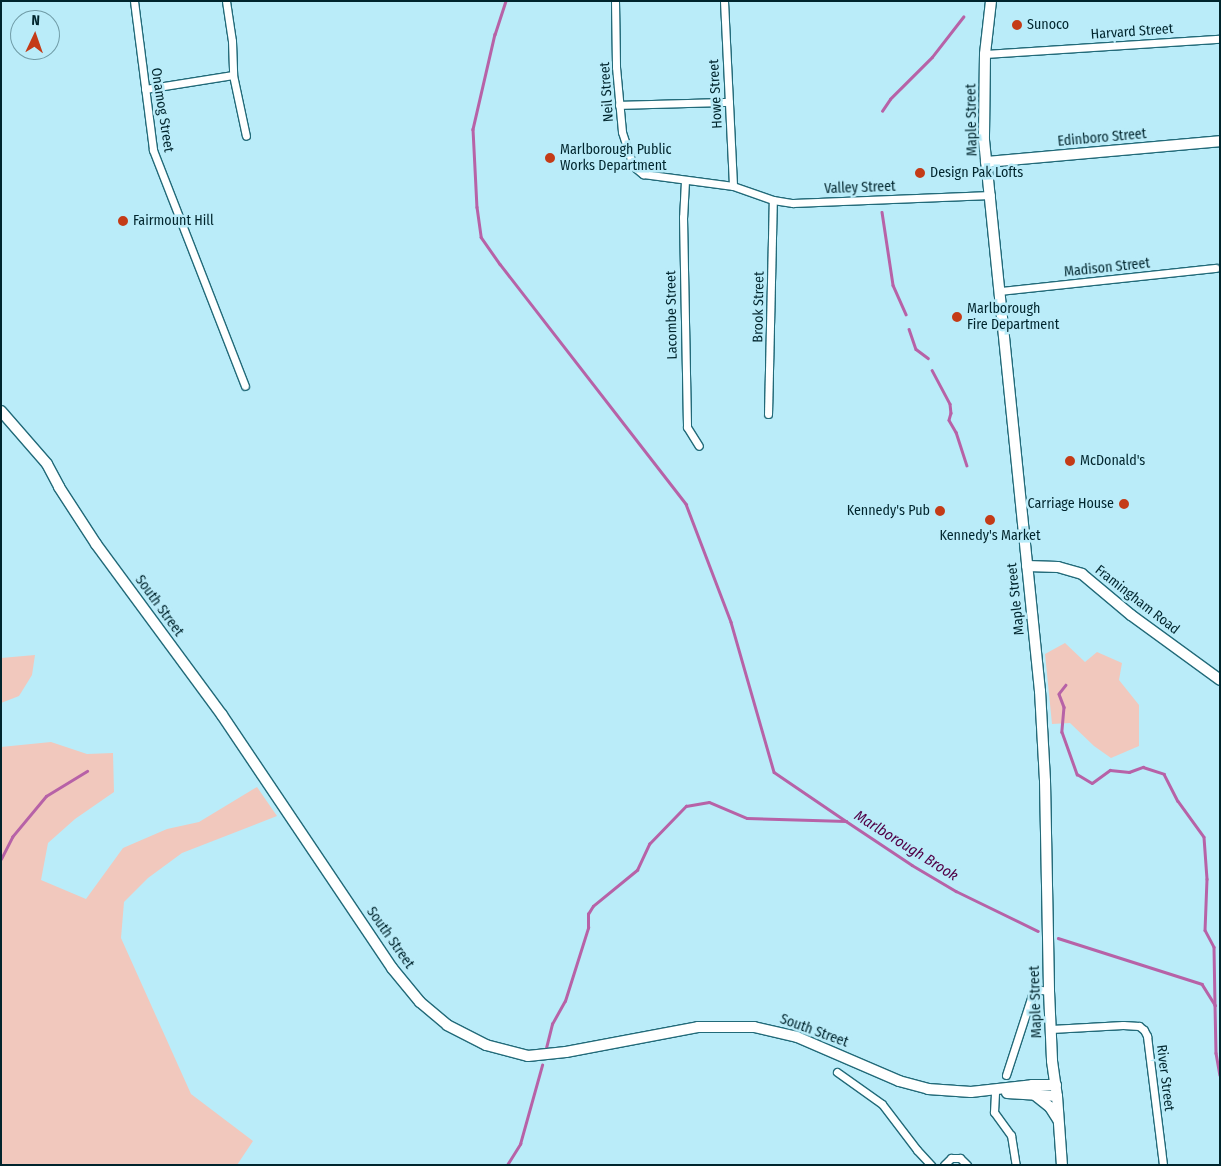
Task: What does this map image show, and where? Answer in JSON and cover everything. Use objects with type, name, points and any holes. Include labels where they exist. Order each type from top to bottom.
[{"type":"main road","name":"Maple Street","points":[[991,1],[985,54],[984,140],[991,195],[1044,748],[1052,1062],[1058,1096],[1062,1165]]},
{"type":"main road","name":"Edinboro Street","points":[[986,162],[1220,141]]},
{"type":"main road","name":"South Street","points":[[1,411],[32,444],[93,539],[222,715],[392,968],[435,1017],[459,1032],[486,1045],[528,1056],[566,1052],[698,1027],[754,1026],[782,1032],[811,1042],[910,1085],[945,1092],[1035,1090],[1058,1096]]},
{"type":"main road","name":"Framingham Road","points":[[1027,566],[1058,567],[1082,574],[1131,614],[1220,680]]},
{"type":"main road","points":[[1052,1062],[1049,1072],[1035,1090],[1059,1121]]},
{"type":"main road","name":"South Street","points":[[976,1092],[994,1093],[1035,1090],[1056,1084]]},
{"type":"street","name":"Onamog Street","points":[[134,1],[153,150],[244,386]]},
{"type":"street","points":[[226,1],[232,41],[233,75],[246,136]]},
{"type":"street","name":"Neil Street","points":[[615,1],[619,105],[622,132],[633,166],[643,174],[733,186]]},
{"type":"street","name":"Howe Street","points":[[724,1],[733,186]]},
{"type":"street","name":"Harvard Street","points":[[985,54],[1220,39]]},
{"type":"street","points":[[145,89],[233,75]]},
{"type":"street","points":[[619,105],[729,102]]},
{"type":"street","name":"Lacombe Street","points":[[685,181],[683,217],[686,417],[687,427],[698,446]]},
{"type":"street","name":"Valley Street","points":[[733,186],[773,200],[793,202],[849,202],[991,195]]},
{"type":"street","name":"Brook Street","points":[[768,414],[773,200]]},
{"type":"street","name":"Madison Street","points":[[1000,291],[1216,268]]},
{"type":"street","points":[[1006,1075],[1034,989],[1049,991]]},
{"type":"street","name":"River Street","points":[[1051,1029],[1123,1025],[1138,1026],[1144,1030],[1147,1036],[1162,1165]]},
{"type":"street","points":[[837,1072],[882,1104],[916,1150],[931,1165]]},
{"type":"street","points":[[994,1093],[994,1112],[1011,1135],[1016,1165]]},
{"type":"street","points":[[944,1165],[951,1158],[960,1158],[968,1165]]},
{"type":"shaded area","points":[[1065,643],[1085,662],[1097,652],[1122,663],[1119,680],[1139,705],[1139,746],[1111,758],[1094,746],[1070,723],[1052,724],[1045,654]]},
{"type":"shaded area","points":[[35,655],[32,675],[19,696],[1,703],[1,658]]},
{"type":"shaded area","points":[[51,742],[87,754],[113,753],[114,792],[75,819],[48,843],[41,880],[86,899],[123,848],[167,829],[199,822],[257,787],[277,816],[182,853],[148,878],[124,902],[121,938],[191,1094],[253,1141],[237,1165],[1,1165],[1,747]]},
{"type":"waterway","points":[[506,1],[495,34],[473,129],[477,207],[481,237],[686,504],[731,622],[774,772],[846,821]]},
{"type":"waterway","points":[[882,111],[890,99],[932,57],[963,17]]},
{"type":"waterway","points":[[882,212],[893,285],[906,314]]},
{"type":"waterway","points":[[909,329],[916,349],[928,358]]},
{"type":"waterway","points":[[932,370],[950,404],[951,413],[949,420],[956,432],[967,465]]},
{"type":"waterway","points":[[1066,685],[1059,694],[1064,707],[1062,732],[1077,774],[1092,783],[1110,770],[1129,772],[1143,767],[1164,774],[1178,801],[1204,837],[1207,879],[1205,930],[1214,947],[1215,1005]]},
{"type":"waterway","points":[[1,859],[12,837],[46,796],[87,771]]},
{"type":"waterway","name":"Marlborough Brook","points":[[546,1048],[552,1024],[565,1001],[588,928],[588,914],[593,906],[637,870],[649,844],[686,806],[709,802],[747,818],[846,821],[912,865],[956,891],[1038,931]]},
{"type":"waterway","name":"Marlborough Brook","points":[[1058,938],[1202,984],[1215,1005],[1216,1053],[1220,1075]]},
{"type":"waterway","name":"Marlborough Brook","points":[[507,1165],[520,1144],[542,1065]]},
{"type":"place","name":"Sunoco","points":[[1017,25]]},
{"type":"place","name":"Marlborough Public Works Department","points":[[550,158]]},
{"type":"place","name":"Design Pak Lofts","points":[[920,173]]},
{"type":"place","name":"Fairmount Hill","points":[[123,221]]},
{"type":"place","name":"Marlborough Fire Department","points":[[957,317]]},
{"type":"place","name":"McDonald's","points":[[1070,461]]},
{"type":"place","name":"Carriage House","points":[[1124,504]]},
{"type":"place","name":"Kennedy's Pub","points":[[940,511]]},
{"type":"place","name":"Kennedy's Market","points":[[990,520]]}]
